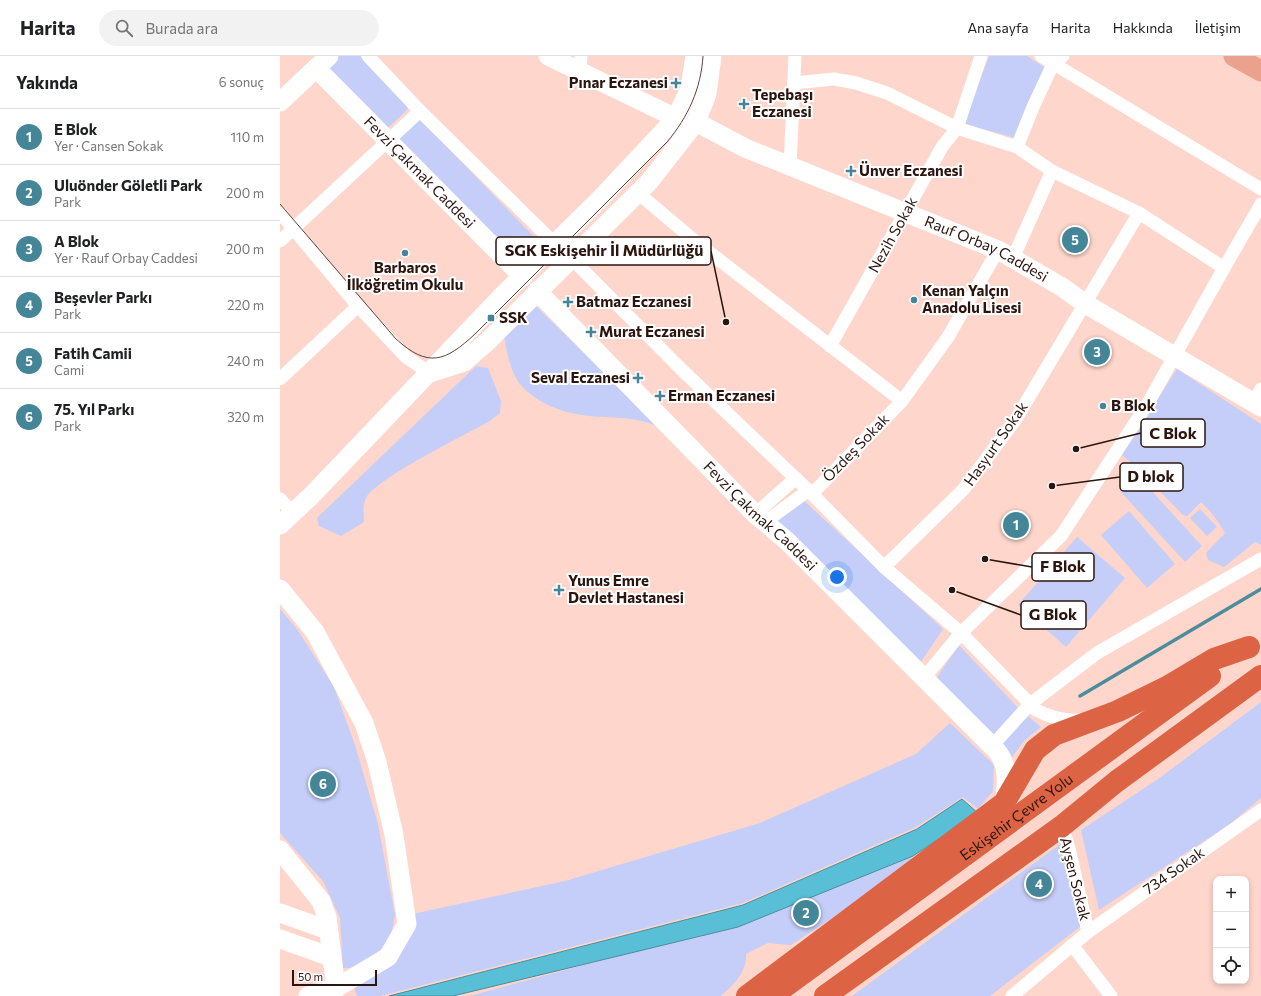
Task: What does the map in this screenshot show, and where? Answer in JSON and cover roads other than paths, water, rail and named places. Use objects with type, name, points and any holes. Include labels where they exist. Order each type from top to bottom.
[{"type":"highway","points":[[747,996],[1004,803],[1036,750],[1054,735],[1097,719],[1168,687],[1214,659],[1255,643]]},
{"type":"highway","name":"Eskişehir Çevre Yolu","points":[[772,996],[962,859],[1255,643]]},
{"type":"highway","name":"Eskişehir Çevre Yolu","points":[[824,996],[1062,826],[1117,781],[1261,676]]},
{"type":"main road","points":[[1234,56],[1261,71]]},
{"type":"street","points":[[368,56],[420,111],[555,244]]},
{"type":"street","points":[[548,56],[581,64],[676,118]]},
{"type":"street","points":[[280,499],[286,519],[430,373],[500,298],[523,277],[601,198],[676,118],[690,88],[695,56]]},
{"type":"street","points":[[430,373],[464,362],[489,340],[649,182],[696,122],[707,94],[712,56]]},
{"type":"street","points":[[790,166],[795,56]]},
{"type":"street","name":"Nezih Sokak","points":[[830,346],[942,147],[956,128],[981,56]]},
{"type":"street","points":[[1041,56],[1058,60],[1261,189]]},
{"type":"street","points":[[1017,147],[1032,107],[1058,60]]},
{"type":"street","points":[[280,102],[322,62]]},
{"type":"street","name":"Fevzi Çakmak Caddesi","points":[[322,62],[388,140],[523,277]]},
{"type":"street","points":[[794,83],[834,79],[856,83],[887,93],[956,128],[1017,147],[1052,171],[1139,213],[1224,268]]},
{"type":"street","points":[[280,241],[420,111]]},
{"type":"street","name":"Rauf Orbay Caddesi","points":[[696,122],[745,148],[1006,254],[1174,357],[1258,400]]},
{"type":"street","points":[[902,401],[1006,254],[1052,171]]},
{"type":"street","name":"Özdeş Sokak","points":[[571,258],[680,368],[810,492],[902,401],[702,247],[638,193]]},
{"type":"street","points":[[924,678],[961,633],[1061,536],[1148,403],[1261,204]]},
{"type":"street","points":[[280,213],[358,306],[406,357],[430,373]]},
{"type":"street","name":"Hasyurt Sokak","points":[[884,567],[963,490],[1016,419],[1139,213]]},
{"type":"street","name":"Fevzi Çakmak Caddesi","points":[[537,291],[760,518],[787,541],[992,746],[1002,757],[1006,768],[1007,781],[1004,803]]},
{"type":"street","points":[[280,379],[358,306]]},
{"type":"street","points":[[760,518],[796,478]]},
{"type":"street","points":[[760,518],[810,492],[884,567],[961,633],[1030,704],[1049,716],[1068,721],[1097,719]]},
{"type":"street","points":[[992,746],[1030,704],[1098,653],[1261,559]]},
{"type":"street","points":[[280,589],[315,632],[364,723],[377,762],[393,829],[407,924],[388,957],[336,988],[308,996]]},
{"type":"street","name":"734 Sokak","points":[[1012,996],[1088,932],[1261,810]]},
{"type":"street","name":"Ayşen Sokak","points":[[1062,826],[1069,848],[1088,932]]},
{"type":"street","points":[[280,850],[321,901],[327,916],[331,958],[336,988]]},
{"type":"street","points":[[280,912],[328,930]]},
{"type":"street","points":[[280,939],[331,958]]},
{"type":"street","name":"Ayşen Sokak","points":[[1072,945],[1111,996]]},
{"type":"waterway","points":[[1080,696],[1261,589]]},
{"type":"tram line","points":[[280,204],[396,339],[407,348],[427,358],[445,356],[454,351],[475,334],[667,142],[681,123],[692,102],[702,68],[703,56]]},
{"type":"place","name":"Pınar Eczanesi","points":[[676,83]]},
{"type":"place","name":"Tepebaşı Eczanesi","points":[[744,104]]},
{"type":"place","name":"Ünver Eczanesi","points":[[851,171]]},
{"type":"place","name":"Fatih Camii","points":[[1075,240]]},
{"type":"place","name":"Barbaros İlköğretim Okulu","points":[[405,253]]},
{"type":"place","name":"Kenan Yalçın Anadolu Lisesi","points":[[914,300]]},
{"type":"place","name":"Batmaz Eczanesi","points":[[568,302]]},
{"type":"place","name":"SSK","points":[[491,318]]},
{"type":"place","name":"SGK Eskişehir İl Müdürlüğü","points":[[726,322]]},
{"type":"place","name":"Murat Eczanesi","points":[[591,332]]},
{"type":"place","name":"A Blok","points":[[1097,352]]},
{"type":"place","name":"Seval Eczanesi","points":[[638,378]]},
{"type":"place","name":"Erman Eczanesi","points":[[660,396]]},
{"type":"place","name":"B Blok","points":[[1103,406]]},
{"type":"place","name":"C Blok","points":[[1076,449]]},
{"type":"place","name":"D blok","points":[[1052,486]]},
{"type":"place","name":"E Blok","points":[[1016,525]]},
{"type":"place","name":"F Blok","points":[[985,559]]},
{"type":"place","name":"Yunus Emre Devlet Hastanesi","points":[[559,590]]},
{"type":"place","name":"G Blok","points":[[952,590]]},
{"type":"place","name":"75. Yıl Parkı","points":[[323,784]]},
{"type":"place","name":"Beşevler Parkı","points":[[1039,884]]},
{"type":"place","name":"Uluönder Göletli Park","points":[[806,913]]}]
